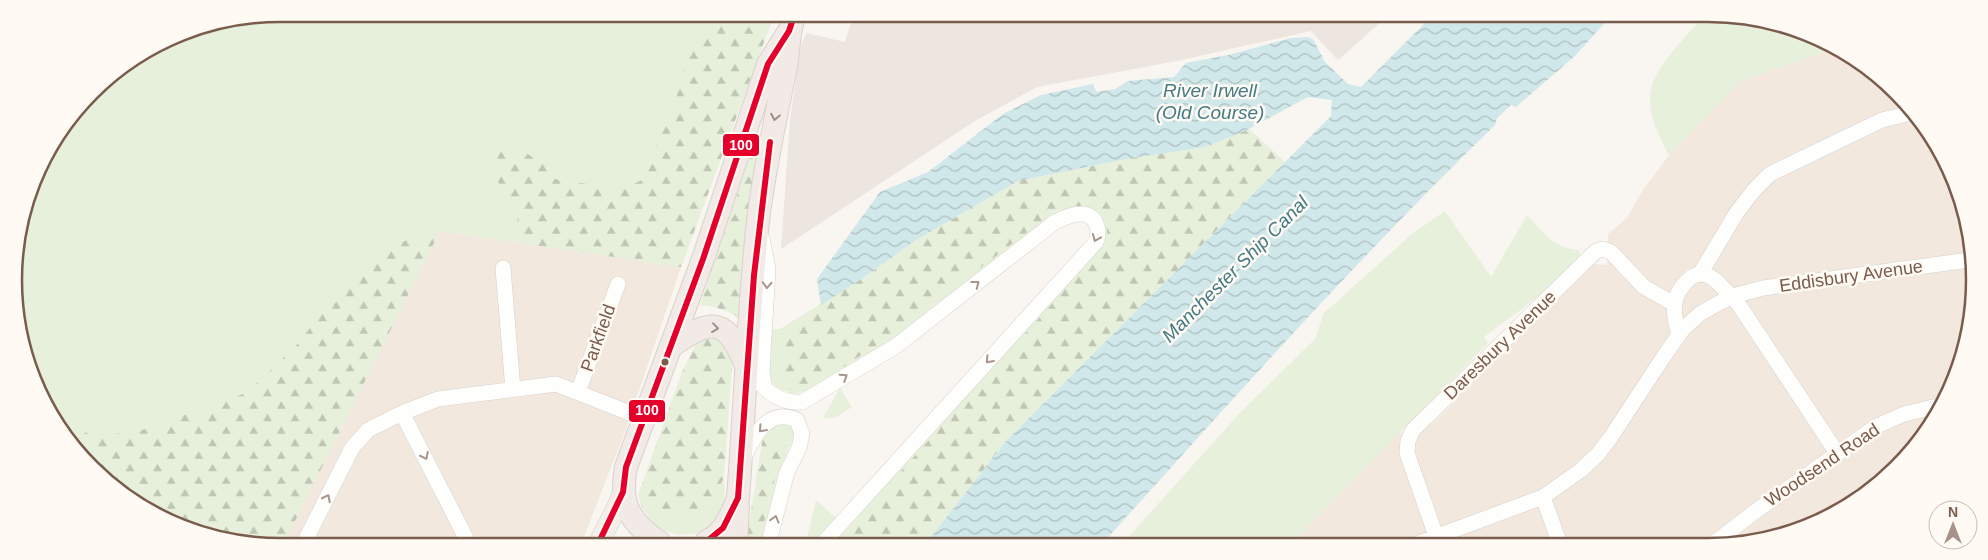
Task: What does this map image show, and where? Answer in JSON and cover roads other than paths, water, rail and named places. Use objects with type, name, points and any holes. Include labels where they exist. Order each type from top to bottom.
[{"type":"highway","points":[[736,538],[746,366],[758,220],[770,144],[786,69],[792,23]]},
{"type":"highway","points":[[653,538],[640,529],[629,512],[623,492],[626,467],[672,346],[768,64],[792,23]]},
{"type":"highway","points":[[672,346],[692,331],[704,328],[719,328],[730,334],[736,342],[746,366]]},
{"type":"highway","points":[[711,538],[725,528],[738,498]]},
{"type":"main road","points":[[601,538],[623,492]]},
{"type":"street","points":[[1700,274],[1736,212],[1754,189],[1770,174],[1882,120],[1905,114]]},
{"type":"street","points":[[746,366],[773,396],[791,403],[802,402],[896,346],[1055,222],[1082,214],[1089,216],[1096,222],[1099,229],[1096,242],[828,538]]},
{"type":"street","points":[[758,220],[768,268],[762,372],[764,385]]},
{"type":"street","name":"Daresbury Avenue","points":[[1436,536],[1407,453],[1408,441],[1413,430],[1596,251],[1603,249],[1611,252],[1644,287],[1674,304]]},
{"type":"street","name":"Eddisbury Avenue","points":[[1431,538],[1543,496],[1581,470],[1598,454],[1679,335],[1701,313],[1734,296],[1763,288],[1965,261]]},
{"type":"street","points":[[503,268],[513,390]]},
{"type":"street","points":[[1679,335],[1674,319],[1676,296],[1690,278],[1700,274],[1707,275],[1719,283],[1727,293],[1734,296],[1837,453]]},
{"type":"street","name":"Parkfield","points":[[578,392],[618,284]]},
{"type":"street","points":[[307,538],[352,448],[368,430],[402,413],[438,399],[556,384],[644,418]]},
{"type":"street","points":[[797,420],[802,402]]},
{"type":"street","name":"Woodsend Road","points":[[1722,537],[1877,426],[1904,414],[1932,407]]},
{"type":"street","points":[[402,413],[466,538]]},
{"type":"street","points":[[740,463],[755,437],[772,418],[788,416],[797,420],[802,434],[787,472],[770,538]]},
{"type":"street","points":[[1543,496],[1558,538]]},
{"type":"water","points":[[1426,22],[1605,22],[1575,56],[1516,107],[1511,105],[1497,118],[1495,125],[1345,278],[1247,383],[1108,538],[930,538],[1006,441],[1331,116],[1332,100],[1308,97],[1249,129],[1206,147],[1126,159],[1018,181],[916,240],[821,305],[817,279],[880,192],[928,172],[1003,114],[1041,95],[1093,84],[1096,92],[1115,89],[1128,81],[1174,77],[1186,63],[1228,55],[1291,38],[1307,37],[1313,39],[1325,62],[1348,84],[1361,87]]},
{"type":"water label","name":"River Irwell (Old Course)","points":[[1210,101]]},
{"type":"water label","name":"Manchester Ship Canal","points":[[1235,269]]}]
